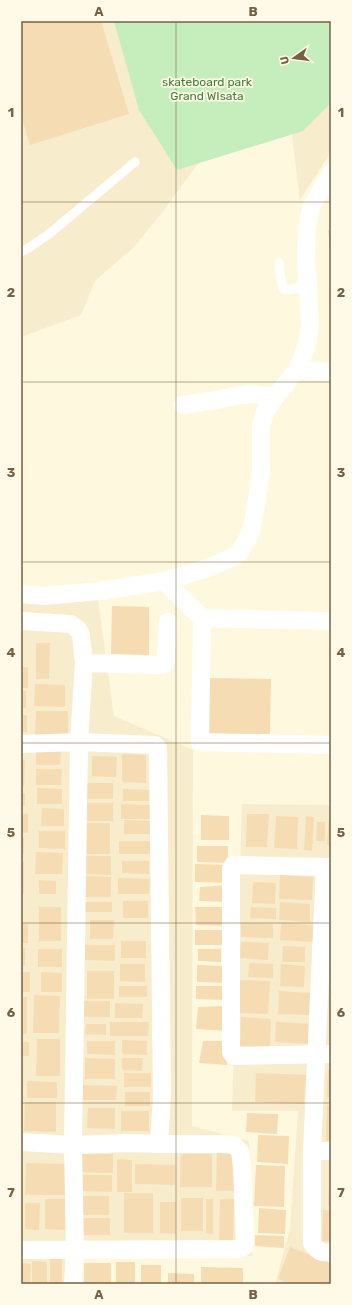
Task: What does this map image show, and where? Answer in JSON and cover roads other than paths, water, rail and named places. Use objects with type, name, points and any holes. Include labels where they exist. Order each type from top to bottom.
[{"type":"street","points":[[21,594],[44,596],[100,591],[164,581],[222,563],[240,552],[251,532],[254,518],[261,472],[262,426],[265,412],[297,370],[307,345],[310,325],[307,286],[307,229],[310,207],[331,173]]},
{"type":"street","points":[[297,370],[331,372]]},
{"type":"street","points":[[183,405],[252,394],[275,397]]},
{"type":"street","points":[[164,581],[202,618],[331,621]]},
{"type":"street","points":[[202,618],[200,742],[331,744]]},
{"type":"street","points":[[21,621],[66,623],[75,626],[81,635],[84,663],[79,742],[73,1145],[73,1284]]},
{"type":"street","points":[[84,663],[163,665],[166,662],[168,622]]},
{"type":"street","points":[[21,744],[79,742],[155,745],[159,749],[162,1096],[159,1144]]},
{"type":"street","points":[[323,1053],[235,1056],[232,1054],[231,869],[233,865],[328,867],[323,1053],[312,1151],[312,1243],[315,1248],[321,1252],[331,1254]]},
{"type":"street","points":[[21,1142],[73,1145],[127,1143],[234,1145],[240,1151],[242,1168],[245,1245],[244,1247],[238,1249],[21,1250]]},
{"type":"street","points":[[312,1151],[331,1151]]},
{"type":"lane","points":[[21,252],[48,234],[135,162]]},
{"type":"lane","points":[[279,263],[283,288],[287,290],[307,286]]},
{"type":"park label","name":"skateboard park Grand WIsata","points":[[207,89]]}]
